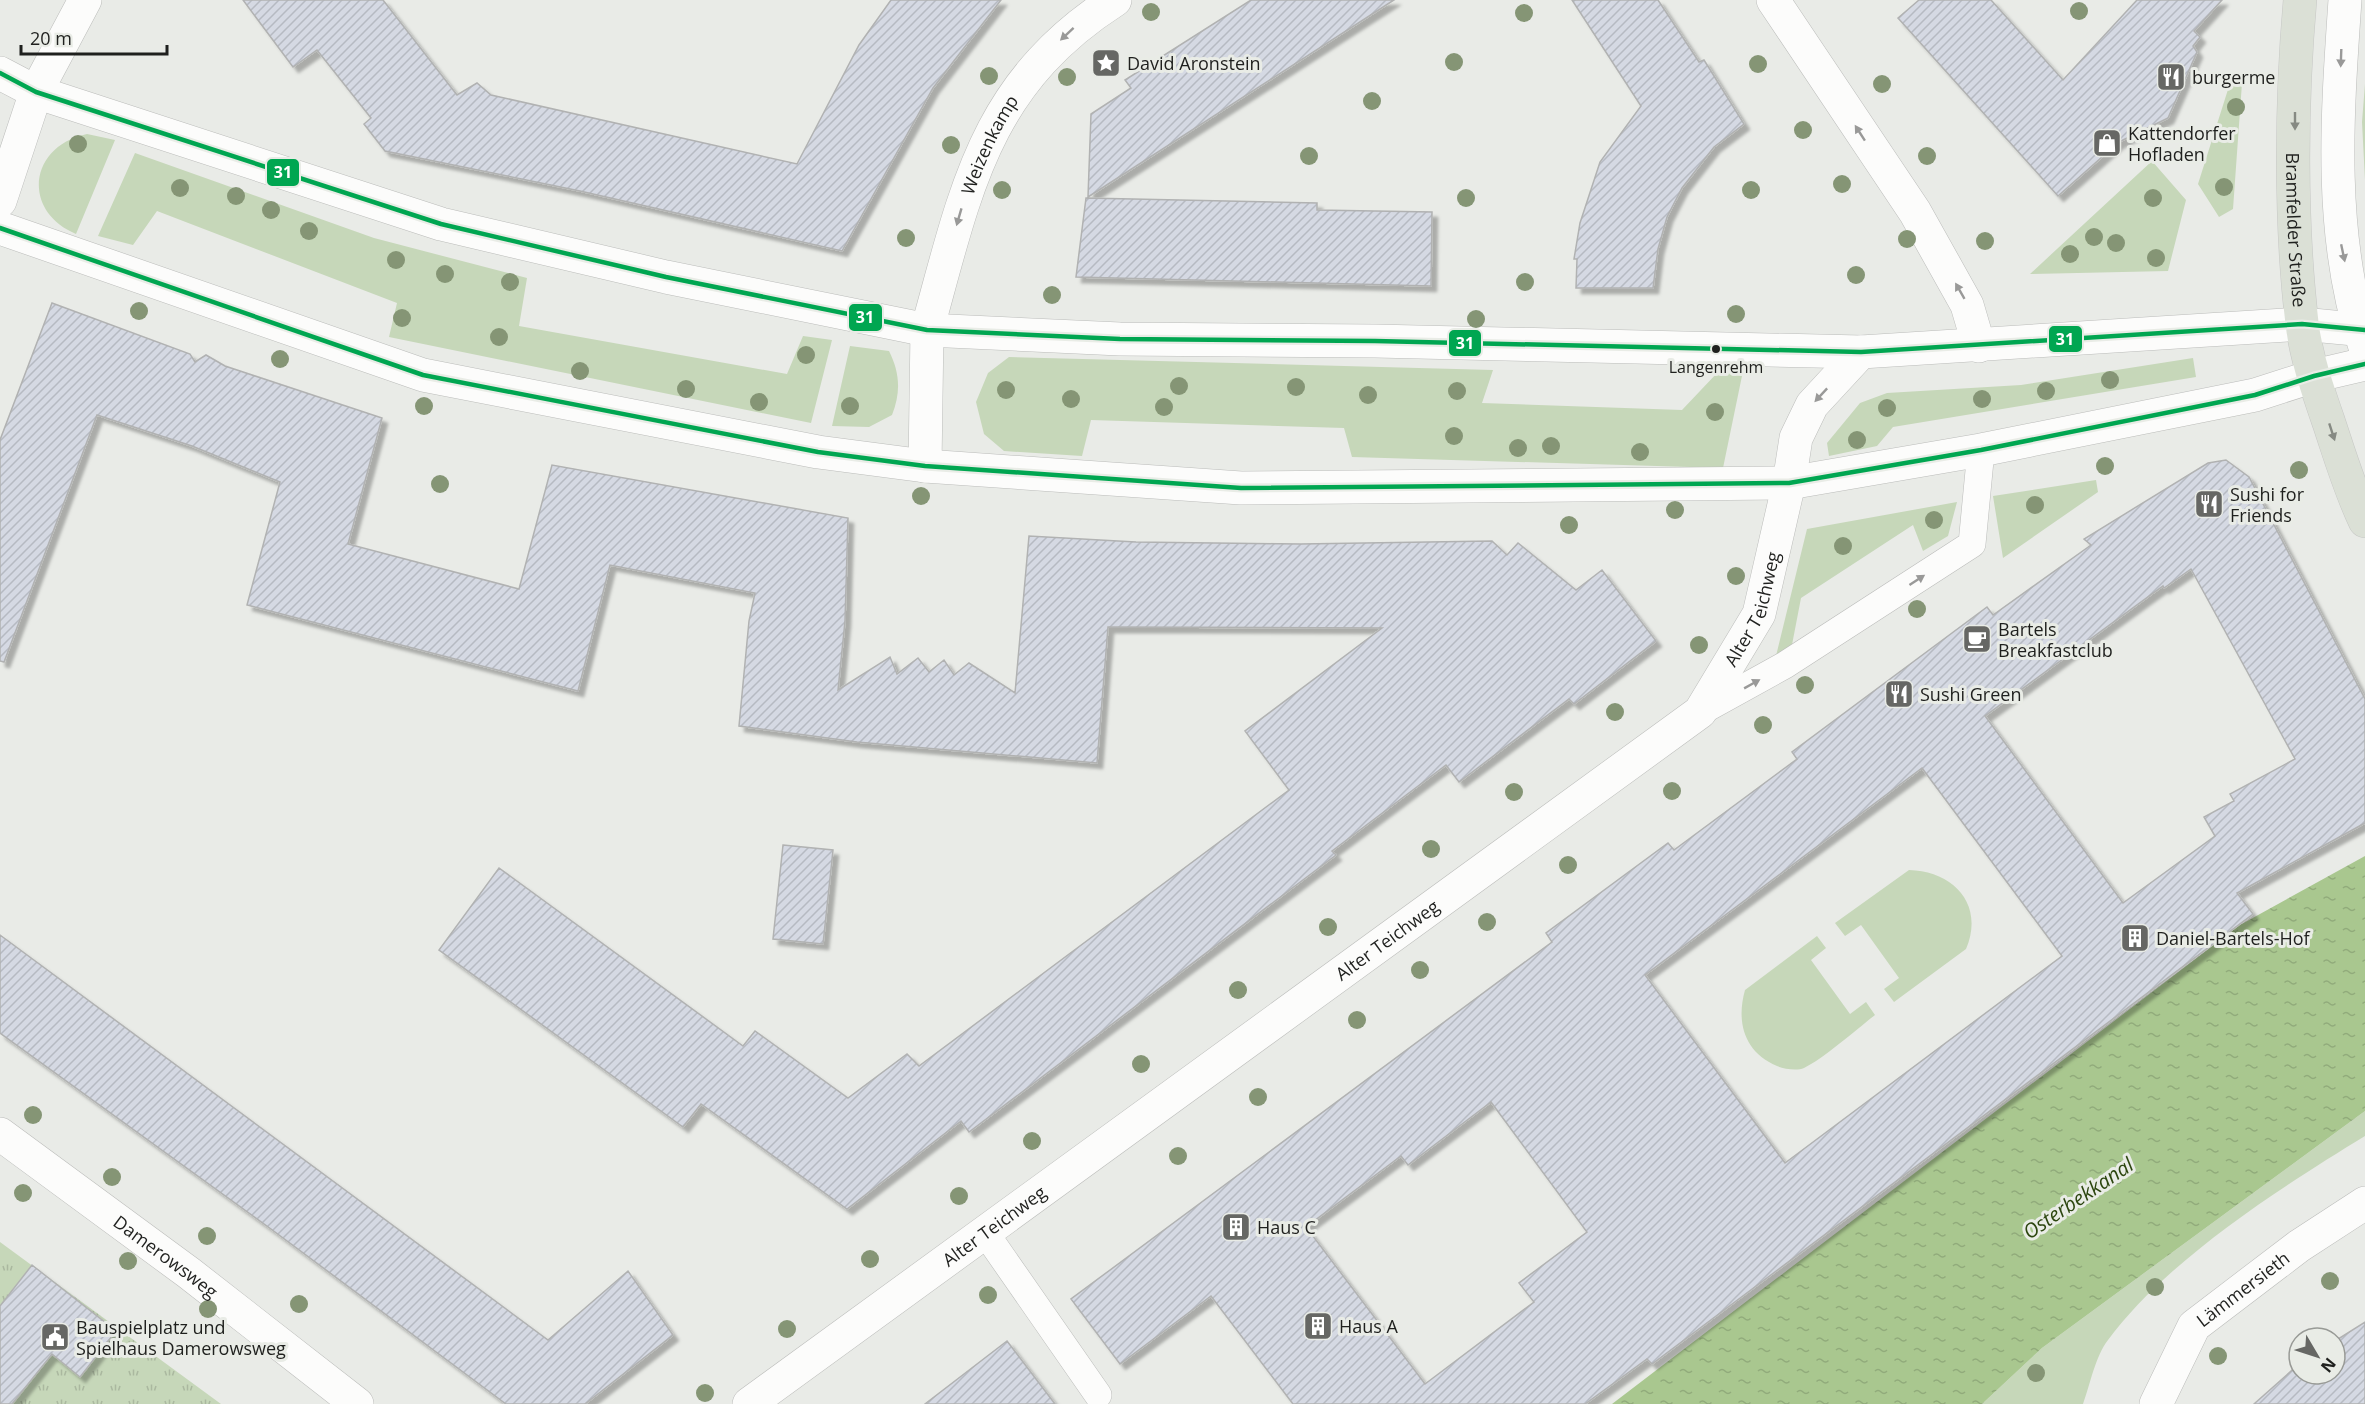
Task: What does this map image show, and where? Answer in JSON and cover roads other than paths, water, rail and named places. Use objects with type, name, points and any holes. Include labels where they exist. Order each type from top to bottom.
[{"type":"main road","name":"Bramfelder Straße","points":[[2300,0],[2295,51],[2294,177],[2302,324],[2314,376],[2354,498],[2365,521]]},
{"type":"street","points":[[0,201],[36,92],[85,0]]},
{"type":"street","name":"Weizenkamp","points":[[925,466],[927,330],[964,198],[991,130],[1016,90],[1048,52],[1079,23],[1115,0]]},
{"type":"street","points":[[1773,0],[1915,212],[1967,305],[1979,346]]},
{"type":"street","points":[[0,73],[36,92],[441,225],[666,277],[927,330],[1119,339],[1375,341],[1861,352],[2302,324],[2363,335],[2341,241],[2337,187],[2345,0]]},
{"type":"street","points":[[0,228],[423,375],[818,452],[925,466],[1241,488],[1789,483],[1982,450],[2255,395],[2314,376],[2365,364]]},
{"type":"street","name":"Alter Teichweg","points":[[749,1404],[1700,712],[1759,614],[1789,483],[1796,438],[1812,405],[1861,352]]},
{"type":"street","name":"Damerowsweg","points":[[0,1134],[189,1273],[357,1404]]},
{"type":"street","name":"Lämmersieth","points":[[2156,1404],[2194,1326],[2299,1246],[2365,1203]]},
{"type":"lane","points":[[1700,712],[1785,665],[1972,544],[1982,450]]},
{"type":"lane","points":[[984,1232],[1098,1395]]},
{"type":"water","name":"Osterbekkanal","points":[[2365,856],[2365,1111],[2042,1348],[1982,1404],[1612,1404],[2240,925]]},
{"type":"place","name":"David Aronstein","points":[[1106,63]]},
{"type":"place","name":"burgerme","points":[[2171,77]]},
{"type":"place","name":"Kattendorfer Hofladen","points":[[2107,143]]},
{"type":"place","name":"Langenrehm","points":[[1716,349]]},
{"type":"place","name":"Sushi for Friends","points":[[2209,504]]},
{"type":"place","name":"Bartels Breakfastclub","points":[[1977,639]]},
{"type":"place","name":"Sushi Green","points":[[1899,694]]},
{"type":"place","name":"Daniel-Bartels-Hof","points":[[2135,938]]},
{"type":"place","name":"Haus C","points":[[1236,1227]]},
{"type":"place","name":"Haus A","points":[[1318,1326]]},
{"type":"place","name":"Bauspielplatz und Spielhaus Damerowsweg","points":[[55,1337]]}]
